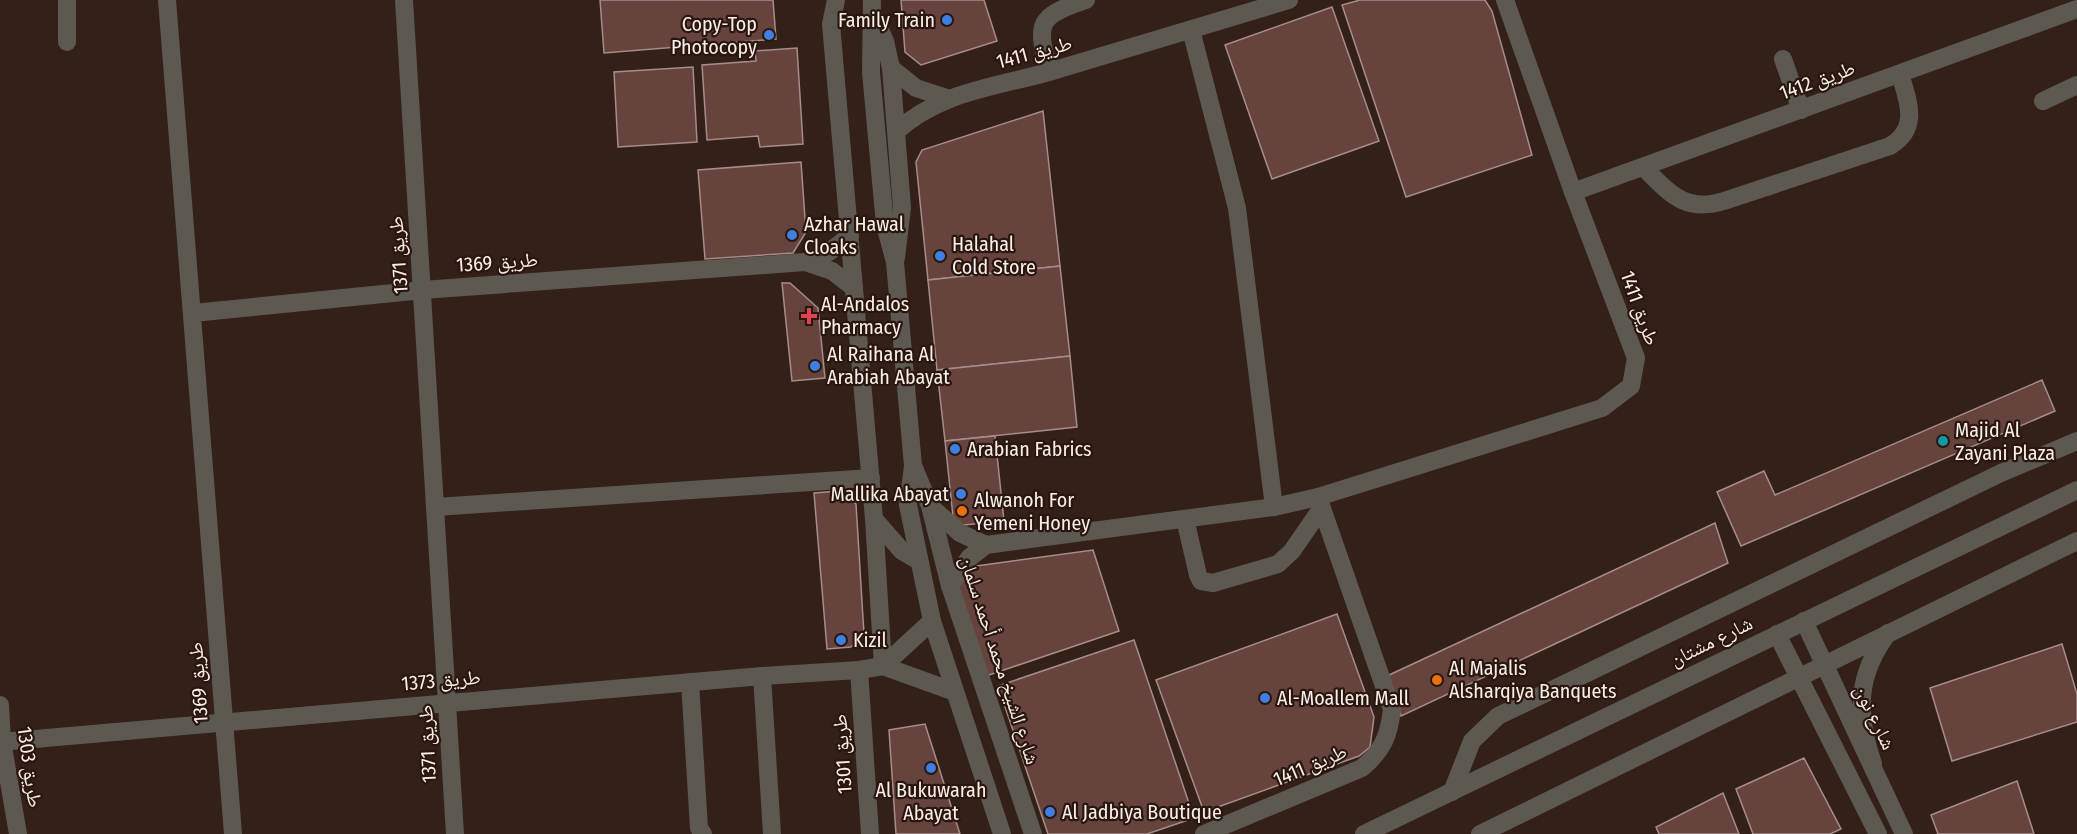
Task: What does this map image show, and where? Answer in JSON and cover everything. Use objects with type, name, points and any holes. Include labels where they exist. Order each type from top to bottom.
[{"type":"street","points":[[67,0],[67,42]]},
{"type":"street","name":"طريق 1369","points":[[167,0],[233,834]]},
{"type":"street","name":"طريق 1371","points":[[404,0],[455,834]]},
{"type":"street","points":[[827,0],[871,478],[883,666]]},
{"type":"street","points":[[831,24],[836,0]]},
{"type":"street","points":[[1049,72],[1040,36],[1046,20],[1057,11],[1086,0]]},
{"type":"street","name":"طريق 1411","points":[[897,131],[920,112],[947,98],[1049,72],[1191,30],[1244,7],[1289,0]]},
{"type":"street","name":"طريق 1411","points":[[986,545],[1320,503],[1602,408],[1631,386],[1636,358],[1573,192],[1505,0]]},
{"type":"street","name":"شارع الشيخ محمد أحمد سلمان","points":[[872,7],[885,41],[891,68],[897,131],[902,208],[895,262]]},
{"type":"street","name":"شارع الشيخ محمد أحمد سلمان","points":[[872,7],[869,44],[885,225],[895,262],[913,466],[908,505],[932,621],[1002,834]]},
{"type":"street","name":"طريق 1412","points":[[1573,192],[2077,9]]},
{"type":"street","points":[[1191,30],[1237,208],[1274,507]]},
{"type":"street","points":[[1783,59],[1801,110]]},
{"type":"street","points":[[891,68],[916,88],[947,98]]},
{"type":"street","points":[[1643,167],[1672,194],[1684,202],[1697,206],[1718,203],[1890,146],[1906,132],[1910,122],[1908,101],[1900,74]]},
{"type":"street","points":[[2043,101],[2077,85]]},
{"type":"street","points":[[874,99],[881,104],[894,103]]},
{"type":"street","name":"طريق 1369","points":[[193,313],[423,290],[805,262],[829,252],[850,236]]},
{"type":"street","name":"طريق 1369","points":[[805,262],[832,271],[854,288]]},
{"type":"street","points":[[1452,792],[1472,741],[1498,716],[2001,472],[2077,441]]},
{"type":"street","name":"شارع الشيخ محمد أحمد سلمان","points":[[913,466],[930,506],[950,586],[1033,834]]},
{"type":"street","points":[[436,507],[871,478]]},
{"type":"street","name":"شارع مشتان","points":[[1364,834],[2077,490]]},
{"type":"street","points":[[1185,519],[1198,575],[1201,581],[1213,583],[1278,564],[1292,551],[1320,503]]},
{"type":"street","name":"طريق 1411","points":[[1204,834],[1362,768],[1379,753],[1390,732],[1392,709],[1320,503]]},
{"type":"street","points":[[930,506],[960,533],[986,545],[969,558],[950,586]]},
{"type":"street","points":[[874,519],[902,551],[919,561]]},
{"type":"street","points":[[1480,834],[2077,541]]},
{"type":"street","points":[[883,666],[932,621]]},
{"type":"street","name":"شارع نون","points":[[1804,621],[1904,834]]},
{"type":"street","points":[[1873,764],[1862,733],[1860,701],[1870,663],[1889,633]]},
{"type":"street","points":[[1777,634],[1878,834]]},
{"type":"street","points":[[883,666],[955,692]]},
{"type":"street","name":"طريق 1373","points":[[1,741],[447,702],[859,670],[883,666]]},
{"type":"street","name":"طريق 1301","points":[[859,670],[870,834]]},
{"type":"street","points":[[762,676],[772,834]]},
{"type":"street","points":[[690,682],[699,828],[703,834]]},
{"type":"street","name":"طريق 1303","points":[[0,705],[1,741],[18,834]]},
{"type":"building","points":[[600,0],[773,0],[776,39],[604,53]]},
{"type":"building","name":"Family Train","points":[[901,0],[984,0],[997,41],[921,65],[905,52]]},
{"type":"building","points":[[1360,0],[1485,0],[1492,11],[1532,155],[1406,197],[1342,5]]},
{"type":"building","points":[[1332,7],[1379,141],[1272,179],[1225,45]]},
{"type":"building","points":[[797,48],[803,144],[760,147],[758,136],[707,140],[702,65],[756,61],[755,51]]},
{"type":"building","points":[[693,67],[697,142],[618,147],[614,72]]},
{"type":"building","points":[[1043,111],[1060,266],[928,280],[916,162],[922,150]]},
{"type":"building","points":[[801,162],[806,232],[793,253],[705,259],[698,170]]},
{"type":"building","points":[[1060,266],[1070,356],[937,370],[928,280]]},
{"type":"building","points":[[782,283],[790,283],[818,308],[825,378],[792,381]]},
{"type":"building","points":[[1070,356],[1077,427],[945,441],[937,370]]},
{"type":"building","name":"Majid Al Zayani Plaza","points":[[2042,380],[2055,411],[1741,546],[1717,492],[1764,471],[1775,495]]},
{"type":"building","points":[[995,436],[1004,521],[954,526],[945,441]]},
{"type":"building","points":[[839,491],[856,504],[864,634],[851,647],[827,649],[814,493]]},
{"type":"building","points":[[1715,523],[1728,563],[1401,716],[1387,676]]},
{"type":"building","points":[[1093,550],[1119,631],[983,677],[956,585],[969,567]]},
{"type":"building","name":"Al-Moallem Mall","points":[[1337,614],[1374,717],[1370,747],[1359,756],[1204,812],[1156,680]]},
{"type":"building","points":[[1134,640],[1194,818],[1147,834],[1048,834],[998,686]]},
{"type":"building","points":[[2062,644],[2077,694],[2077,722],[1952,761],[1930,688]]},
{"type":"building","points":[[925,724],[960,834],[896,834],[889,730]]},
{"type":"building","points":[[1804,758],[1841,829],[1830,834],[1753,834],[1736,789]]},
{"type":"building","points":[[2017,781],[2034,834],[1938,834],[1931,815]]},
{"type":"building","points":[[1723,793],[1739,834],[1659,834],[1656,827]]},
{"type":"place","name":"Family Train","points":[[947,20]]},
{"type":"place","name":"Copy-Top Photocopy","points":[[769,35]]},
{"type":"place","name":"Azhar Hawal Cloaks","points":[[792,235]]},
{"type":"place","name":"Halahal Cold Store","points":[[940,256]]},
{"type":"place","name":"Al-Andalos Pharmacy","points":[[809,316]]},
{"type":"place","name":"Al Raihana Al Arabiah Abayat","points":[[815,366]]},
{"type":"place","name":"Majid Al Zayani Plaza","points":[[1943,441]]},
{"type":"place","name":"Arabian Fabrics","points":[[955,449]]},
{"type":"place","name":"Mallika Abayat","points":[[961,494]]},
{"type":"place","name":"Alwanoh For Yemeni Honey","points":[[962,511]]},
{"type":"place","name":"Kizil","points":[[841,640]]},
{"type":"place","name":"Al Majalis Alsharqiya Banquets","points":[[1437,680]]},
{"type":"place","name":"Al-Moallem Mall","points":[[1265,698]]},
{"type":"place","name":"Al Bukuwarah Abayat","points":[[931,768]]},
{"type":"place","name":"Al Jadbiya Boutique","points":[[1050,812]]}]
